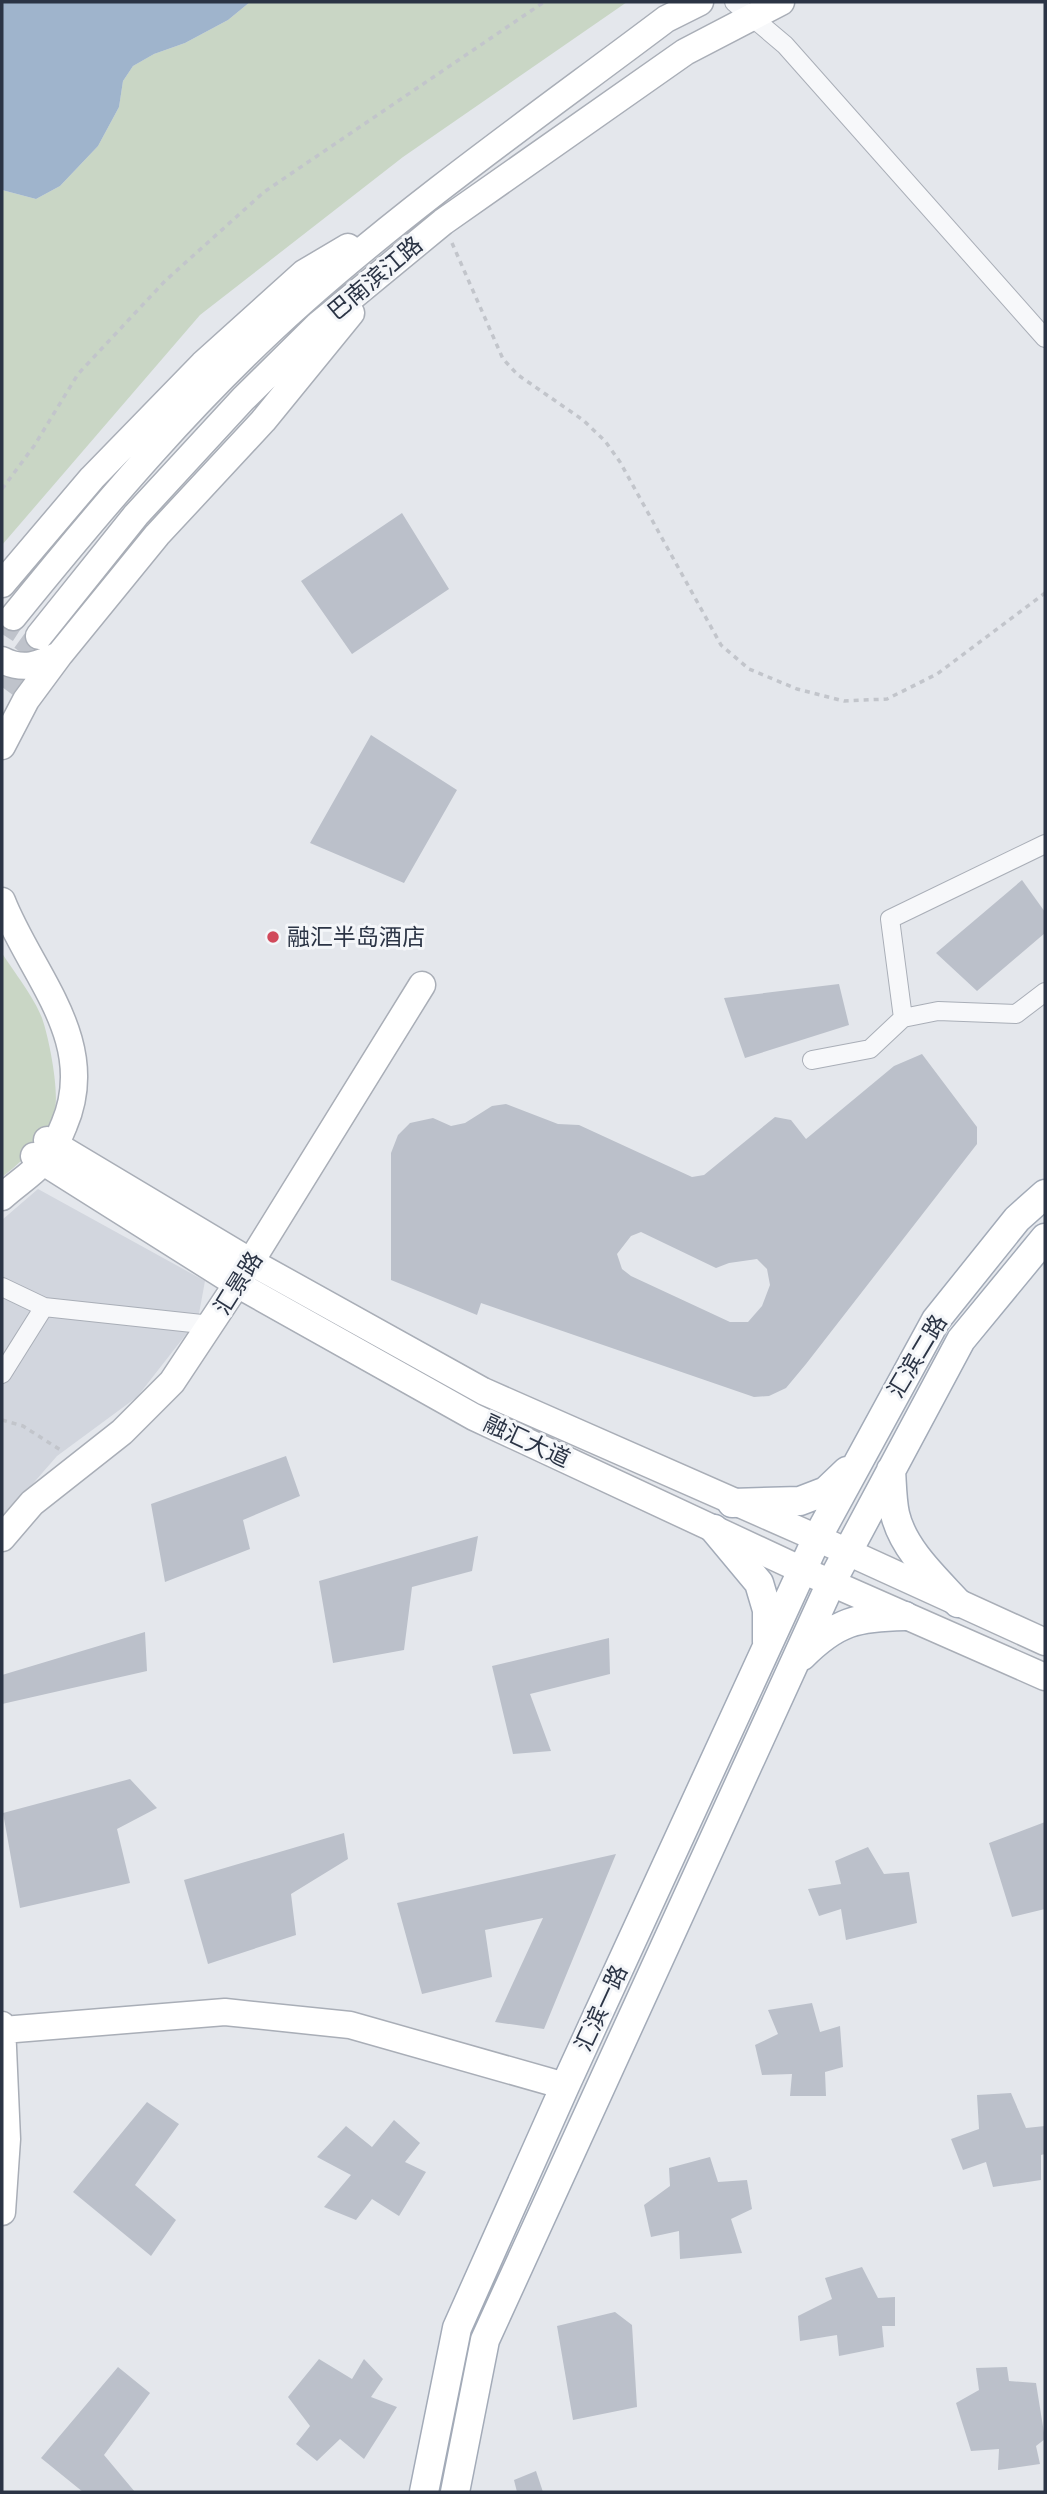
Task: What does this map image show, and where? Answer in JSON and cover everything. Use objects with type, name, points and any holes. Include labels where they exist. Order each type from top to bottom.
[{"type":"main road","name":"巴南滨江路","points":[[13,617],[112,495],[219,381],[302,302],[430,196],[666,19],[700,2]]},
{"type":"main road","name":"巴南滨江路","points":[[39,636],[136,515],[243,399],[318,325],[443,222],[743,9],[781,2]]},
{"type":"main road","points":[[2,584],[92,478],[202,364],[304,274],[430,196]]},
{"type":"main road","points":[[2,746],[26,700],[60,654],[157,535],[263,421],[388,267]]},
{"type":"main road","points":[[2,660],[26,667],[41,664],[60,654]]},
{"type":"main road","points":[[2,901],[13,930],[62,1017],[72,1047],[75,1082],[70,1111],[45,1151],[2,1197]]},
{"type":"main road","points":[[2,932],[52,1017],[62,1051],[65,1082],[61,1109],[45,1151],[2,1184]]},
{"type":"main road","name":"汇景路","points":[[2,1538],[32,1503],[122,1432],[172,1382],[244,1273],[422,985]]},
{"type":"main road","name":"融汇大道","points":[[45,1151],[474,1417],[802,1570],[1045,1677]]},
{"type":"main road","name":"汇滨二路","points":[[817,1538],[856,1462],[936,1320],[1017,1219],[1045,1194]]},
{"type":"main road","name":"汇滨二路","points":[[846,1552],[961,1340],[1045,1238]]},
{"type":"main road","name":"融汇大道","points":[[244,1273],[483,1391],[1045,1642]]},
{"type":"main road","points":[[732,1503],[800,1502],[826,1491],[856,1462]]},
{"type":"main road","points":[[891,1470],[895,1516],[908,1543],[929,1572],[958,1603]]},
{"type":"main road","points":[[714,1529],[759,1583],[767,1610],[767,1646]]},
{"type":"main road","name":"汇滨一路","points":[[424,2492],[457,2328],[817,1538]]},
{"type":"main road","name":"汇滨一路","points":[[454,2492],[485,2340],[846,1552]]},
{"type":"main road","points":[[795,1663],[821,1637],[843,1624],[871,1617],[905,1616]]},
{"type":"main road","points":[[2,2212],[7,2139],[2,2028],[225,2012],[350,2025],[565,2086]]},
{"type":"street","points":[[743,9],[785,45],[1045,338]]},
{"type":"street","points":[[903,1017],[890,919],[1045,844]]},
{"type":"street","points":[[812,1060],[870,1049],[903,1017],[938,1011],[1016,1014],[1045,992]]},
{"type":"street","points":[[2,1287],[44,1307],[211,1325]]},
{"type":"street","points":[[2,1374],[44,1307]]},
{"type":"path","points":[[2,489],[34,446],[78,374],[174,272],[264,192],[544,2]]},
{"type":"path","points":[[443,222],[503,359],[518,375],[583,420],[605,441],[620,462],[721,645],[749,669],[797,689],[844,701],[887,699],[937,674],[1045,593]]},
{"type":"path","points":[[2,1420],[23,1426],[82,1464]]},
{"type":"shaded area","points":[[38,1189],[205,1281],[198,1319],[137,1397],[57,1456],[2,1519],[2,1220]]},
{"type":"green space","points":[[250,2],[627,2],[403,157],[200,315],[2,545],[2,190],[36,199],[60,186],[98,146],[119,107],[123,81],[133,66],[228,20]]},
{"type":"green space","points":[[2,953],[42,1018],[53,1064],[56,1100],[52,1119],[41,1139],[2,1177]]},
{"type":"water","points":[[2,2],[250,2],[228,20],[133,66],[123,81],[119,107],[98,146],[60,186],[36,199],[2,190]]},
{"type":"building","points":[[402,513],[449,589],[352,654],[301,581]]},
{"type":"building","points":[[371,735],[457,790],[404,883],[310,843]]},
{"type":"building","points":[[1022,880],[1045,912],[1045,933],[977,991],[936,953]]},
{"type":"building","points":[[839,984],[849,1025],[745,1058],[724,998]]},
{"type":"building","points":[[922,1054],[977,1127],[977,1144],[806,1364],[786,1388],[769,1396],[754,1397],[481,1303],[477,1315],[391,1280],[391,1153],[398,1135],[410,1123],[433,1118],[451,1126],[465,1123],[492,1106],[506,1104],[558,1124],[579,1125],[692,1177],[704,1175],[775,1117],[791,1120],[806,1139],[894,1066]],"holes":[[[641,1232],[716,1268],[757,1259],[767,1269],[770,1285],[762,1306],[748,1322],[730,1322],[631,1276],[622,1269],[617,1254],[631,1236]]]},
{"type":"building","points":[[286,1456],[300,1496],[243,1520],[250,1549],[165,1582],[151,1504]]},
{"type":"building","points":[[478,1536],[472,1571],[412,1587],[404,1650],[333,1663],[319,1581]]},
{"type":"building","points":[[145,1632],[147,1671],[2,1704],[2,1675]]},
{"type":"building","points":[[609,1638],[610,1674],[530,1694],[551,1751],[513,1754],[492,1666]]},
{"type":"building","points":[[130,1779],[157,1808],[117,1829],[130,1883],[20,1908],[3,1813]]},
{"type":"building","points":[[1045,1822],[1045,1909],[1012,1917],[989,1843]]},
{"type":"building","points":[[344,1833],[348,1859],[291,1894],[296,1935],[208,1964],[184,1880]]},
{"type":"building","points":[[868,1847],[884,1874],[909,1872],[917,1923],[846,1940],[841,1909],[819,1916],[808,1889],[841,1884],[835,1861]]},
{"type":"building","points":[[616,1854],[544,2029],[495,2022],[543,1918],[485,1930],[492,1977],[422,1994],[397,1903]]},
{"type":"building","points":[[812,2003],[820,2032],[840,2026],[843,2067],[825,2072],[826,2096],[790,2096],[792,2074],[762,2075],[755,2045],[778,2034],[768,2010]]},
{"type":"building","points":[[1011,2093],[1026,2128],[1045,2126],[1041,2180],[993,2187],[986,2162],[963,2170],[951,2139],[979,2129],[977,2095]]},
{"type":"building","points":[[147,2102],[179,2124],[135,2185],[176,2220],[151,2256],[73,2192]]},
{"type":"building","points":[[394,2120],[420,2143],[405,2162],[426,2172],[399,2216],[372,2199],[356,2220],[324,2207],[351,2175],[317,2157],[346,2126],[372,2147]]},
{"type":"building","points":[[710,2157],[718,2182],[747,2180],[752,2209],[731,2219],[742,2253],[680,2259],[679,2231],[651,2237],[644,2205],[670,2186],[669,2168]]},
{"type":"building","points":[[862,2267],[878,2298],[895,2297],[895,2326],[882,2326],[884,2347],[839,2356],[837,2335],[800,2341],[798,2316],[832,2299],[825,2278]]},
{"type":"building","points":[[615,2312],[632,2325],[637,2407],[573,2420],[557,2326]]},
{"type":"building","points":[[319,2359],[352,2379],[364,2359],[383,2379],[371,2397],[397,2407],[364,2459],[340,2439],[317,2461],[296,2444],[310,2426],[288,2397]]},
{"type":"building","points":[[118,2367],[150,2393],[104,2455],[135,2492],[83,2492],[41,2458]]},
{"type":"building","points":[[1007,2367],[1009,2381],[1036,2383],[1045,2439],[1036,2446],[1040,2464],[998,2470],[999,2449],[971,2451],[956,2403],[979,2390],[976,2368]]},
{"type":"building","points":[[536,2471],[543,2492],[517,2492],[514,2480]]},
{"type":"tunnel","points":[[2,634],[13,617]]},
{"type":"tunnel","points":[[2,687],[39,636]]},
{"type":"place","name":"融汇半岛酒店","points":[[273,937]]}]
